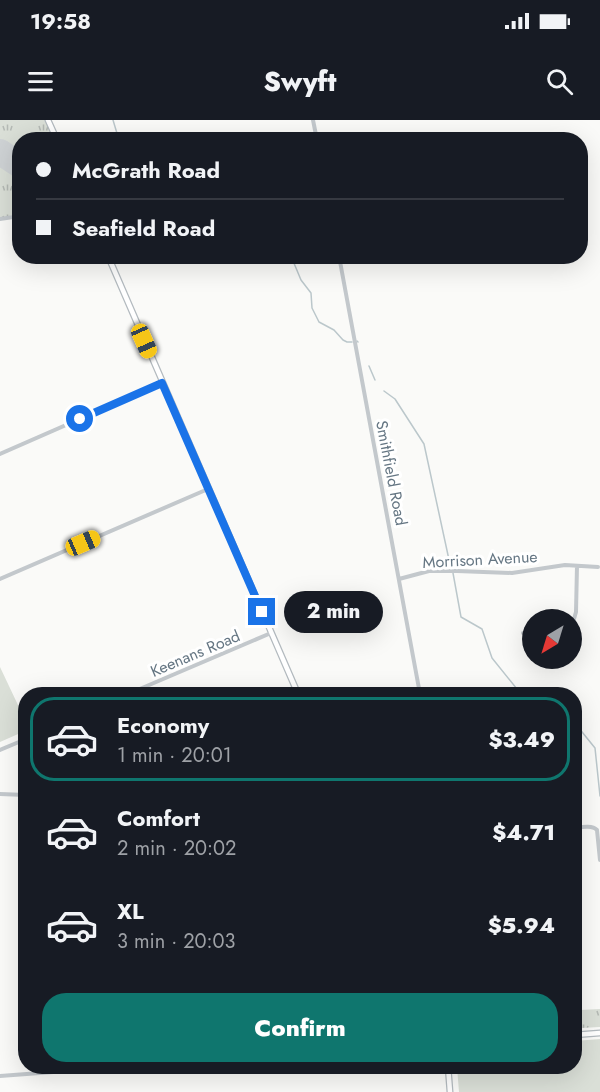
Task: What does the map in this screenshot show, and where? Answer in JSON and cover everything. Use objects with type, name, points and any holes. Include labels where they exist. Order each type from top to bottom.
[{"type":"street","points":[[111,264],[295,687]]},
{"type":"street","name":"Smithfield Road","points":[[340,264],[419,687]]},
{"type":"street","points":[[0,454],[162,383]]},
{"type":"street","points":[[0,579],[208,489]]},
{"type":"street","name":"Morrison Avenue","points":[[399,579],[429,571],[512,573],[565,565],[598,567]]},
{"type":"street","points":[[576,609],[577,566]]},
{"type":"street","name":"Keenans Road","points":[[144,687],[271,633]]},
{"type":"street","points":[[0,750],[18,742]]},
{"type":"street","points":[[0,794],[18,795]]},
{"type":"street","points":[[582,828],[595,827],[597,830],[600,860]]},
{"type":"street","points":[[582,1034],[600,1033]]},
{"type":"street","points":[[0,1076],[27,1074]]},
{"type":"street","points":[[449,1074],[450,1092]]},
{"type":"green space","points":[[0,120],[45,120],[51,132],[12,132],[12,215],[0,218]]},
{"type":"green space","points":[[0,667],[18,705],[18,734],[0,742]]},
{"type":"green space","points":[[600,1009],[600,1027],[582,1028],[582,1010]]},
{"type":"green space","points":[[600,1039],[600,1092],[459,1092],[458,1074],[582,1074],[582,1040]]},
{"type":"waterway","points":[[113,120],[117,132]]},
{"type":"waterway","points":[[294,264],[301,280],[311,293],[312,308],[319,322],[334,330],[343,340],[352,342]]},
{"type":"waterway","points":[[369,366],[375,380]]},
{"type":"waterway","points":[[384,391],[395,399],[424,444],[451,569]]},
{"type":"waterway","points":[[453,573],[461,617],[482,629],[492,658],[515,687]]},
{"type":"waterway","points":[[582,732],[595,748],[600,796]]},
{"type":"runway","points":[[0,152],[12,160]]},
{"type":"route","points":[[80,419],[162,383],[262,612]]}]
